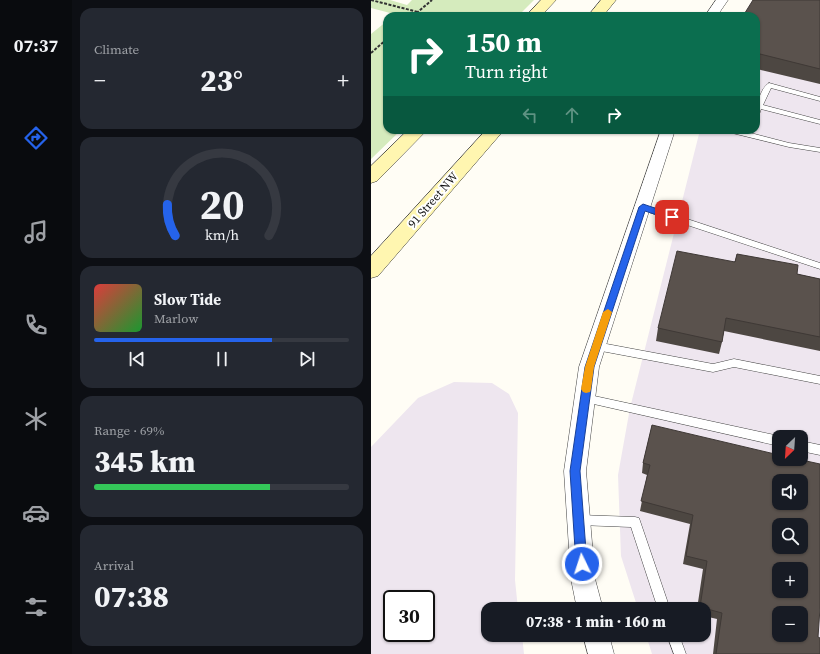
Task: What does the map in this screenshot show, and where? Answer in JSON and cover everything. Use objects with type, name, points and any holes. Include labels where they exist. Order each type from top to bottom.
[{"type":"main road","points":[[537,12],[549,0]]},
{"type":"main road","points":[[598,12],[609,0]]},
{"type":"main road","points":[[371,177],[415,134]]},
{"type":"main road","name":"91 Street NW","points":[[371,270],[491,134]]},
{"type":"street","points":[[714,12],[722,0]]},
{"type":"street","points":[[588,602],[583,578],[575,471],[589,367],[667,134]]},
{"type":"street","points":[[598,642],[601,654]]},
{"type":"lane","points":[[760,104],[769,85],[820,98]]},
{"type":"lane","points":[[760,106],[820,122]]},
{"type":"lane","points":[[756,134],[789,144],[820,150]]},
{"type":"lane","points":[[643,207],[820,266]]},
{"type":"lane","points":[[596,346],[713,368],[734,363],[820,380]]},
{"type":"lane","points":[[585,398],[772,439]]},
{"type":"lane","points":[[808,447],[820,450]]},
{"type":"lane","points":[[578,520],[635,522],[662,602]]},
{"type":"lane","points":[[676,642],[680,654]]},
{"type":"path","points":[[371,0],[418,12],[432,0]]},
{"type":"path","points":[[371,53],[383,42]]},
{"type":"shaded area","points":[[752,0],[820,0],[820,654],[652,654],[648,642],[711,642],[711,602],[636,602],[621,556],[618,475],[630,408],[699,134],[760,134],[760,12],[745,12]]},
{"type":"shaded area","points":[[454,382],[492,383],[509,394],[518,413],[515,580],[517,602],[481,602],[481,642],[523,642],[524,654],[371,654],[371,447],[418,398]]},
{"type":"green space","points":[[371,0],[390,0],[407,5],[412,0],[534,0],[522,12],[386,12],[371,8]]},
{"type":"green space","points":[[383,24],[383,134],[397,134],[371,159],[371,34]]},
{"type":"building","points":[[753,0],[820,0],[820,69],[760,54],[760,12],[746,12]]},
{"type":"building","points":[[677,251],[735,262],[737,254],[798,265],[797,274],[820,279],[820,337],[726,318],[722,342],[658,328]]},
{"type":"building","points":[[652,425],[772,453],[772,466],[808,466],[808,461],[820,464],[820,608],[818,637],[820,638],[820,654],[716,654],[722,613],[711,610],[711,602],[701,602],[707,561],[686,556],[693,515],[641,501],[650,465],[643,463]]},
{"type":"slow traffic","points":[[586,389],[589,367],[608,312]]},
{"type":"route","points":[[582,564],[575,471],[589,367],[643,207],[672,217]]}]
